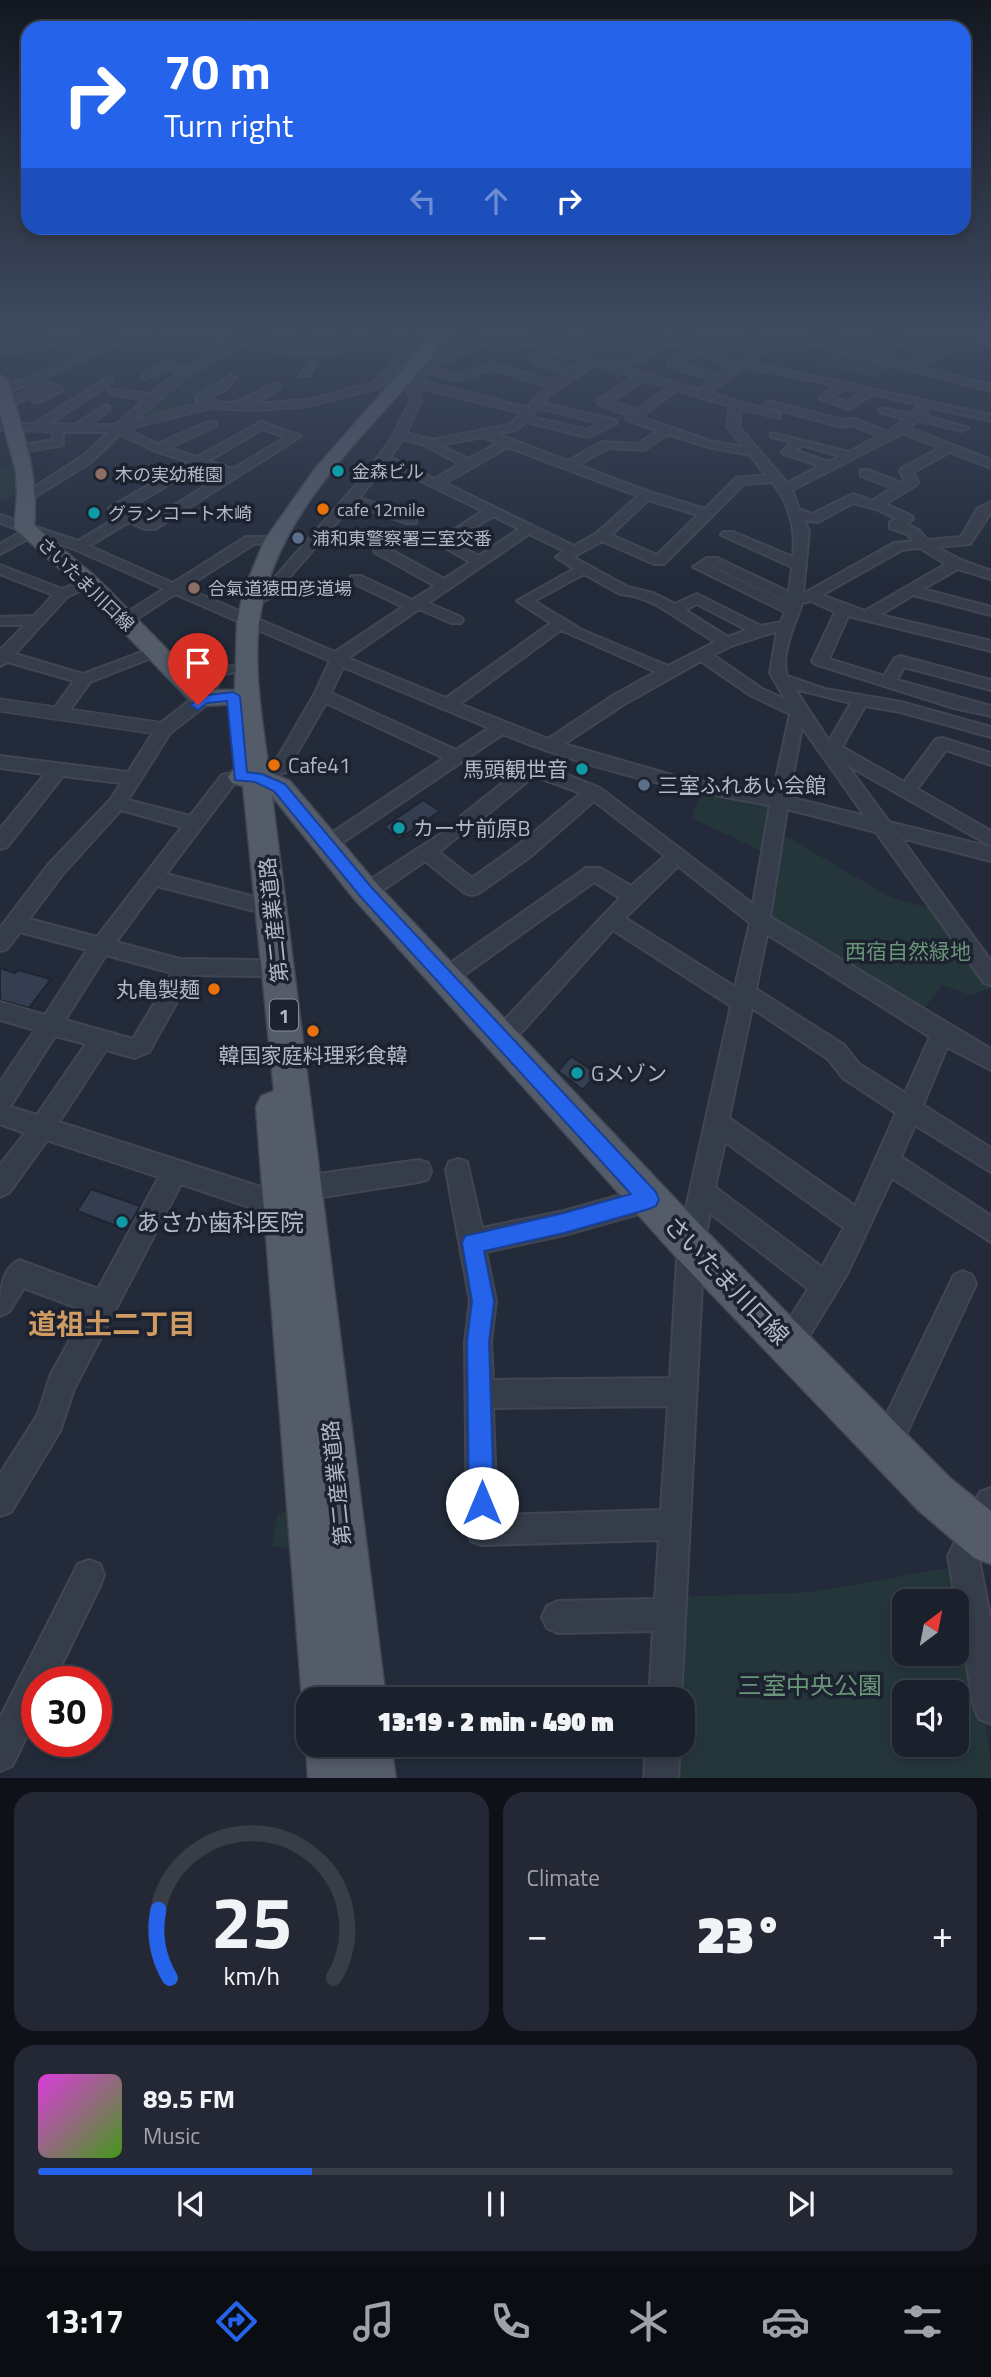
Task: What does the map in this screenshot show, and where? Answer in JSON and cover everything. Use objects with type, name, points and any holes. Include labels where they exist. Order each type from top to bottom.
[{"type":"main road","name":"さいたま川口線","points":[[5,412],[15,453],[24,472],[27,530],[89,583],[154,652],[218,690]]},
{"type":"main road","name":"第二産業道路","points":[[358,1687],[255,904],[245,582],[294,492],[364,412]]},
{"type":"main road","name":"第二産業道路","points":[[267,541],[304,493],[381,412]]},
{"type":"main road","name":"第二産業道路","points":[[245,614],[218,690],[251,777],[293,1193],[327,1687]]},
{"type":"main road","name":"さいたま川口線","points":[[251,777],[279,788],[366,892],[649,1199],[886,1446],[934,1494],[985,1526]]},
{"type":"main road","points":[[333,1757],[335,1778]]},
{"type":"main road","points":[[366,1757],[369,1778]]},
{"type":"street","points":[[12,412],[37,428],[122,428],[176,412]]},
{"type":"street","points":[[37,428],[59,412]]},
{"type":"street","points":[[78,428],[100,412]]},
{"type":"street","points":[[27,496],[87,459],[138,412]]},
{"type":"street","points":[[245,614],[261,600],[350,499],[410,420],[413,412]]},
{"type":"street","points":[[397,438],[412,446],[486,434],[512,428],[527,412]]},
{"type":"street","points":[[531,412],[589,434],[612,422],[535,412]]},
{"type":"street","points":[[632,412],[638,414]]},
{"type":"street","points":[[641,412],[632,418],[713,446],[753,452]]},
{"type":"street","points":[[735,412],[733,427],[780,484],[796,512],[802,531],[796,607],[778,660],[781,679],[800,712],[829,747],[991,977]]},
{"type":"street","points":[[761,412],[776,416]]},
{"type":"street","points":[[799,412],[843,424],[851,421],[888,436]]},
{"type":"street","points":[[892,412],[962,428]]},
{"type":"street","points":[[602,536],[659,561],[744,479],[780,484],[828,465],[902,429],[917,412]]},
{"type":"street","points":[[157,448],[212,424]]},
{"type":"street","points":[[261,425],[295,436],[150,526],[114,511],[196,461],[261,425]]},
{"type":"street","points":[[15,453],[59,443],[57,428]]},
{"type":"street","points":[[122,428],[157,448],[236,474]]},
{"type":"street","points":[[568,466],[606,443],[640,448],[668,429]]},
{"type":"street","points":[[902,429],[991,464]]},
{"type":"street","points":[[486,434],[646,495],[708,514]]},
{"type":"street","points":[[775,435],[848,455]]},
{"type":"street","points":[[800,441],[788,452],[828,465]]},
{"type":"street","points":[[435,484],[506,443]]},
{"type":"street","points":[[430,444],[469,464]]},
{"type":"street","points":[[796,512],[813,519],[853,498],[872,506],[912,482],[906,471],[949,448]]},
{"type":"street","points":[[382,458],[573,550]]},
{"type":"street","points":[[865,473],[901,487]]},
{"type":"street","points":[[646,495],[602,536],[563,557],[625,591],[635,590],[673,610],[726,643]]},
{"type":"street","points":[[350,499],[411,520]]},
{"type":"street","points":[[876,504],[907,519],[895,526],[914,531],[920,537],[921,543],[956,564],[991,575]]},
{"type":"street","points":[[549,746],[620,699],[726,643],[759,631],[899,546],[965,541],[982,512],[991,506]]},
{"type":"street","points":[[478,561],[442,542],[492,511]]},
{"type":"street","points":[[79,546],[128,517]]},
{"type":"street","points":[[0,519],[79,546],[173,589],[245,614],[339,660],[549,746],[682,784],[779,801],[991,854]]},
{"type":"street","points":[[0,1102],[101,946],[228,779],[251,777],[280,768],[322,695],[340,656],[528,529]]},
{"type":"street","points":[[0,550],[27,530]]},
{"type":"street","points":[[728,535],[799,565]]},
{"type":"street","points":[[125,620],[251,540],[306,549]]},
{"type":"street","points":[[379,549],[444,585]]},
{"type":"street","points":[[796,607],[712,561],[700,567],[796,607],[844,610],[991,646]]},
{"type":"street","points":[[867,616],[956,564]]},
{"type":"street","points":[[0,569],[62,594]]},
{"type":"street","points":[[584,569],[524,601],[559,624],[669,673]]},
{"type":"street","points":[[356,579],[456,621]]},
{"type":"street","points":[[84,679],[2,657],[62,594],[89,583]]},
{"type":"street","points":[[910,590],[991,611]]},
{"type":"street","points":[[673,610],[697,598],[759,631]]},
{"type":"street","points":[[844,610],[820,661],[888,681],[991,722]]},
{"type":"street","points":[[0,621],[38,620]]},
{"type":"street","points":[[446,706],[559,624]]},
{"type":"street","points":[[58,714],[84,679],[154,652]]},
{"type":"street","points":[[702,655],[756,692],[800,712]]},
{"type":"street","points":[[888,681],[900,661],[991,685]]},
{"type":"street","points":[[781,679],[822,693],[860,701],[991,722]]},
{"type":"street","points":[[0,943],[55,870],[117,803],[164,729],[218,690]]},
{"type":"street","points":[[322,695],[457,757]]},
{"type":"street","points":[[829,747],[860,701]]},
{"type":"street","points":[[0,705],[164,729]]},
{"type":"street","points":[[665,1687],[691,1244],[719,1124],[760,920],[779,801],[796,718],[800,712]]},
{"type":"street","points":[[327,846],[500,728]]},
{"type":"street","points":[[906,791],[942,743],[991,759]]},
{"type":"street","points":[[829,747],[991,839]]},
{"type":"street","points":[[561,778],[584,757]]},
{"type":"street","points":[[0,762],[134,779]]},
{"type":"street","points":[[366,892],[461,826],[530,770],[561,778],[594,792],[760,920],[942,1033],[991,1060]]},
{"type":"street","points":[[0,842],[57,771]]},
{"type":"street","points":[[426,852],[472,888],[524,851],[594,792]]},
{"type":"street","points":[[117,803],[194,824]]},
{"type":"street","points":[[502,1038],[633,896],[677,856]]},
{"type":"street","points":[[446,977],[593,873],[633,896]]},
{"type":"street","points":[[153,877],[255,904]]},
{"type":"street","points":[[611,919],[836,1052],[851,1071],[991,1161]]},
{"type":"street","points":[[15,923],[186,967],[262,968]]},
{"type":"street","points":[[0,1011],[135,1049],[141,1045],[186,967]]},
{"type":"street","points":[[789,1343],[848,1248],[888,1162],[942,1033]]},
{"type":"street","points":[[0,1185],[101,1040]]},
{"type":"street","points":[[0,1114],[267,1202],[293,1193],[419,1171]]},
{"type":"street","points":[[719,1124],[858,1223]]},
{"type":"street","points":[[888,1162],[991,1230]]},
{"type":"street","points":[[458,1170],[483,1301],[478,1342],[482,1530],[674,1525]]},
{"type":"street","points":[[0,1501],[50,1421],[61,1384],[174,1172]]},
{"type":"street","points":[[703,1194],[824,1285]]},
{"type":"street","points":[[472,1243],[564,1223],[649,1199]]},
{"type":"street","points":[[0,1303],[19,1273],[105,1305]]},
{"type":"street","points":[[886,1446],[963,1283]]},
{"type":"street","points":[[480,1394],[681,1392]]},
{"type":"street","points":[[985,1526],[963,1556],[991,1707]]},
{"type":"street","points":[[0,1754],[89,1575]]},
{"type":"street","points":[[558,1617],[668,1615]]},
{"type":"street","points":[[662,1778],[663,1757]]},
{"type":"green space","points":[[140,412],[166,412],[139,422],[127,425]]},
{"type":"green space","points":[[18,463],[24,493],[0,501],[0,468]]},
{"type":"green space","points":[[701,791],[772,803],[764,852],[692,818]]},
{"type":"green space","name":"西宿自然緑地","points":[[780,833],[890,897],[938,911],[991,981],[991,988],[970,995],[942,985],[920,1014],[765,919]]},
{"type":"green space","points":[[288,1511],[290,1550],[272,1546],[278,1514]]},
{"type":"green space","name":"三室中央公園","points":[[959,1566],[963,1589],[892,1589],[892,1666],[970,1666],[970,1633],[991,1760],[991,1778],[671,1778],[673,1757],[695,1757],[695,1687],[676,1687],[677,1597],[814,1592]]},
{"type":"building","points":[[423,800],[440,811],[399,839],[384,827]]},
{"type":"building","points":[[0,968],[51,979],[29,1008],[0,1000]]},
{"type":"building","name":"Gメゾン","points":[[571,1056],[597,1074],[583,1090],[558,1071]]},
{"type":"building","name":"あさか歯科医院","points":[[91,1189],[140,1206],[127,1230],[77,1211]]},
{"type":"place","name":"金森ビル","points":[[338,471]]},
{"type":"place","name":"木の実幼稚園","points":[[101,474]]},
{"type":"place","name":"cafe 12mile","points":[[323,509]]},
{"type":"place","name":"グランコート木崎","points":[[94,513]]},
{"type":"place","name":"浦和東警察署三室交番","points":[[298,538]]},
{"type":"place","name":"合氣道猿田彦道場","points":[[194,588]]},
{"type":"place","name":"Cafe41","points":[[274,765]]},
{"type":"place","name":"馬頭観世音","points":[[582,769]]},
{"type":"place","name":"三室ふれあい会館","points":[[644,785]]},
{"type":"place","name":"カーサ前原B","points":[[399,828]]},
{"type":"place","name":"丸亀製麺","points":[[214,989]]},
{"type":"place","name":"韓国家庭料理彩食韓","points":[[313,1031]]},
{"type":"place","name":"Gメゾン","points":[[577,1073]]},
{"type":"place","name":"あさか歯科医院","points":[[122,1222]]},
{"type":"district","name":"道祖土二丁目","points":[[112,1323]]},
{"type":"route","points":[[198,705],[203,699],[233,696],[240,777],[257,778],[279,788],[366,892],[649,1199],[564,1223],[472,1243],[483,1301],[478,1342],[482,1503]]}]
